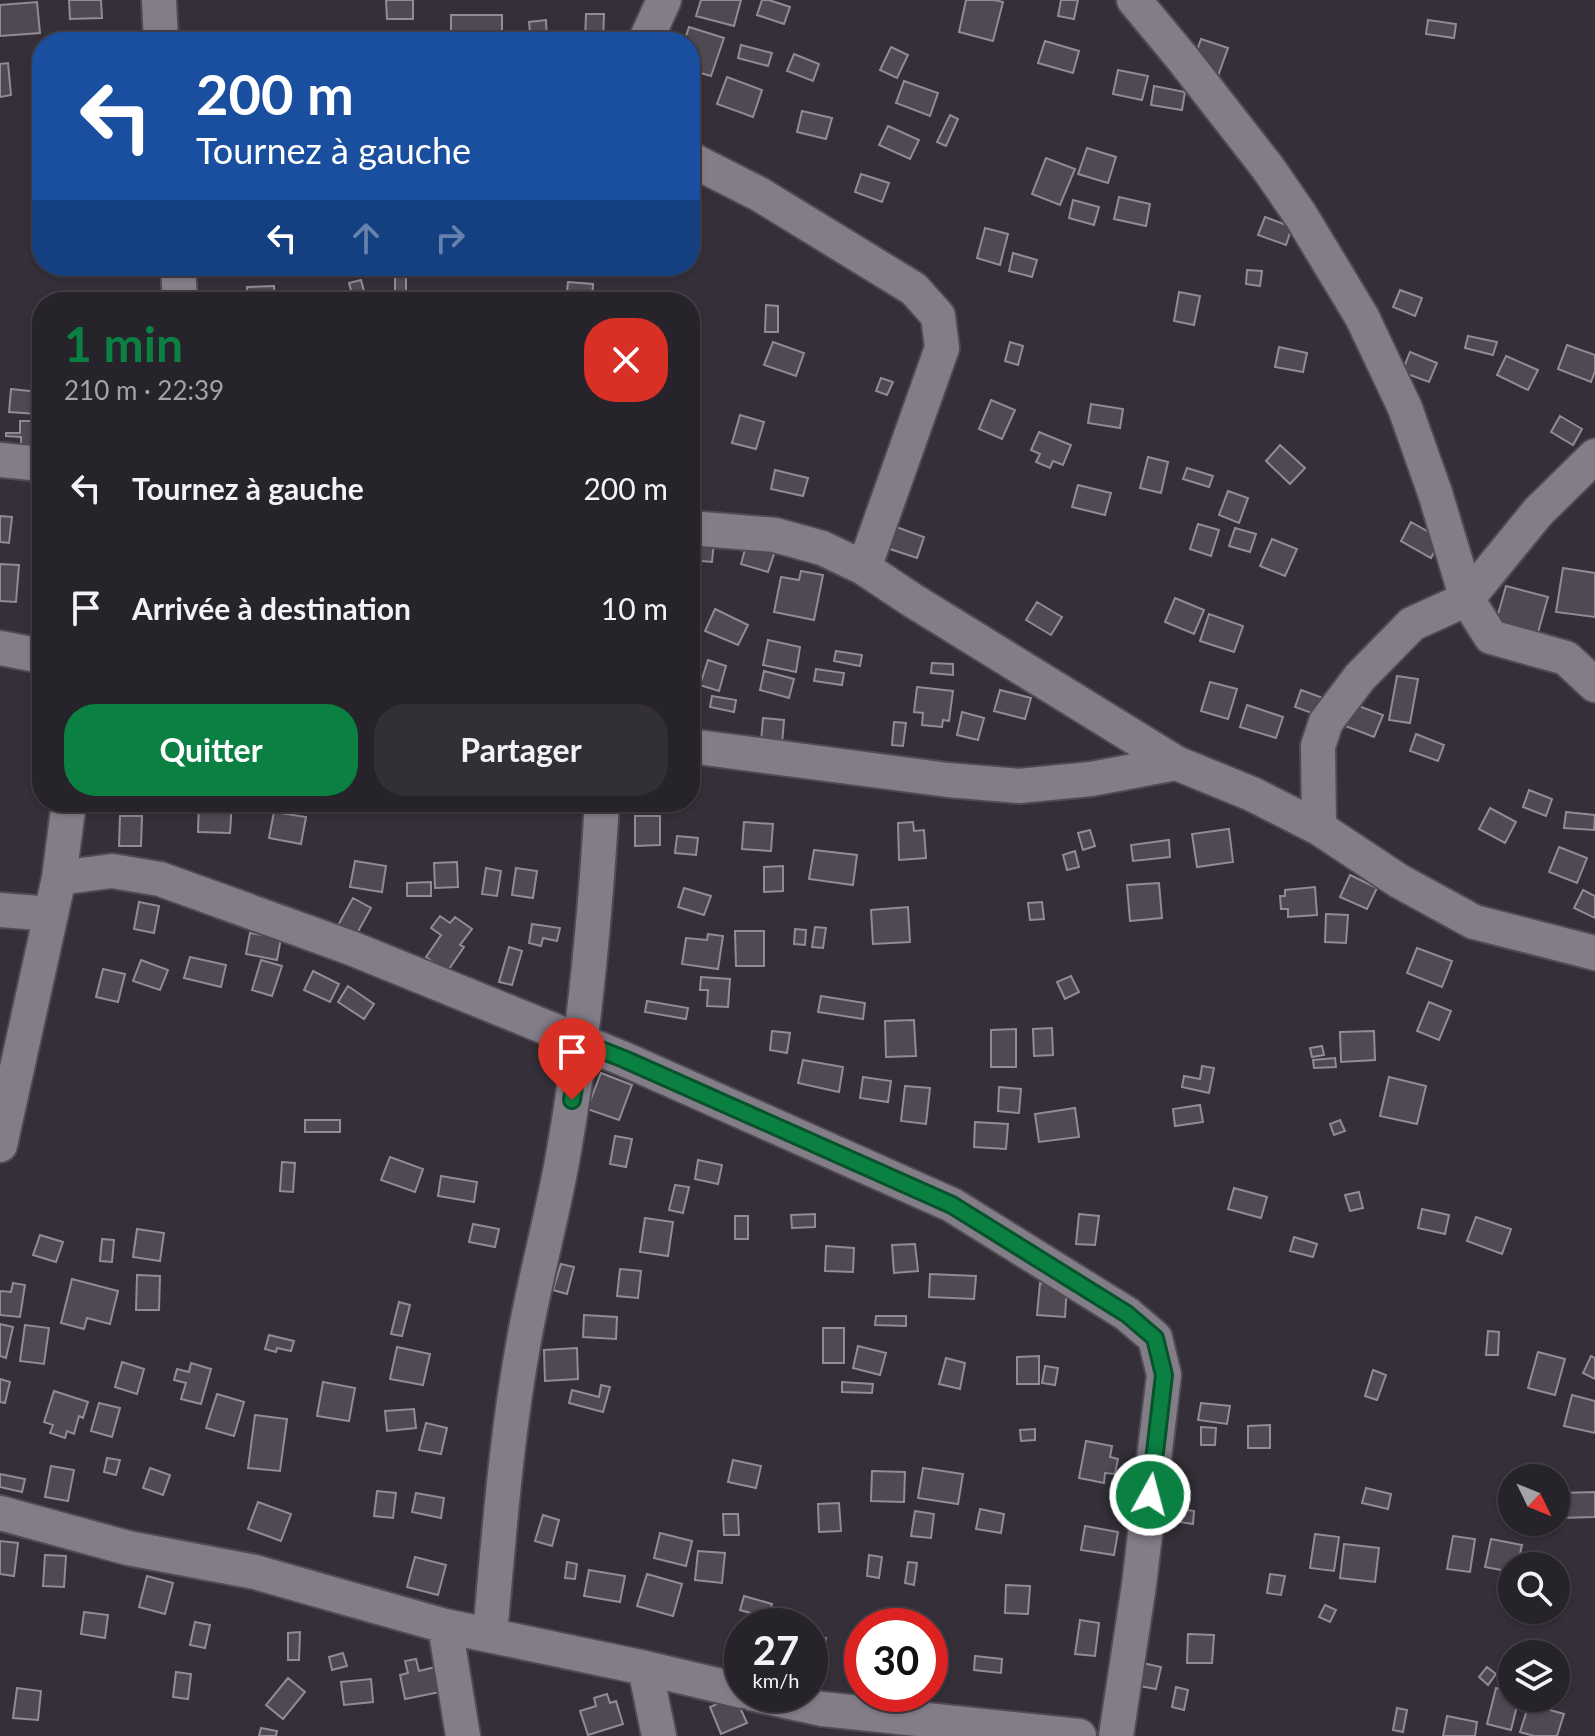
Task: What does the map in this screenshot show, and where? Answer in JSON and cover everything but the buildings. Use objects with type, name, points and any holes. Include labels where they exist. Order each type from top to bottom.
[{"type":"street","points":[[159,0],[161,32]]},
{"type":"street","points":[[650,32],[664,0]]},
{"type":"street","points":[[1134,0],[1268,168],[1362,317],[1405,408],[1467,599],[1491,637],[1566,658],[1595,685]]},
{"type":"street","points":[[700,164],[759,194],[914,289],[938,316],[942,348],[864,568]]},
{"type":"street","points":[[1319,828],[1318,746],[1326,722],[1360,677],[1412,624],[1467,599],[1538,512],[1595,456]]},
{"type":"street","points":[[0,460],[32,463]]},
{"type":"street","points":[[700,529],[775,535],[822,548],[864,568],[1176,763],[1252,794],[1319,828],[1399,881],[1474,922],[1595,953]]},
{"type":"street","points":[[0,648],[32,654]]},
{"type":"street","points":[[700,747],[948,780],[1019,786],[1091,779],[1176,763]]},
{"type":"street","points":[[0,1145],[59,878],[68,812]]},
{"type":"street","points":[[490,1634],[505,1468],[524,1340],[563,1158],[581,1042],[601,812]]},
{"type":"street","points":[[59,878],[112,871],[160,879],[351,948],[624,1059],[952,1205],[1127,1314],[1155,1338],[1164,1375],[1139,1585],[1116,1736]]},
{"type":"street","points":[[0,910],[51,914]]},
{"type":"street","points":[[0,1513],[128,1548],[255,1572],[445,1626],[724,1687]]},
{"type":"street","points":[[445,1626],[463,1736]]},
{"type":"street","points":[[645,1668],[659,1736]]},
{"type":"street","points":[[828,1710],[1079,1736]]},
{"type":"route","points":[[572,1100],[581,1042],[952,1205],[1127,1314],[1155,1338],[1164,1375],[1150,1495]]}]
